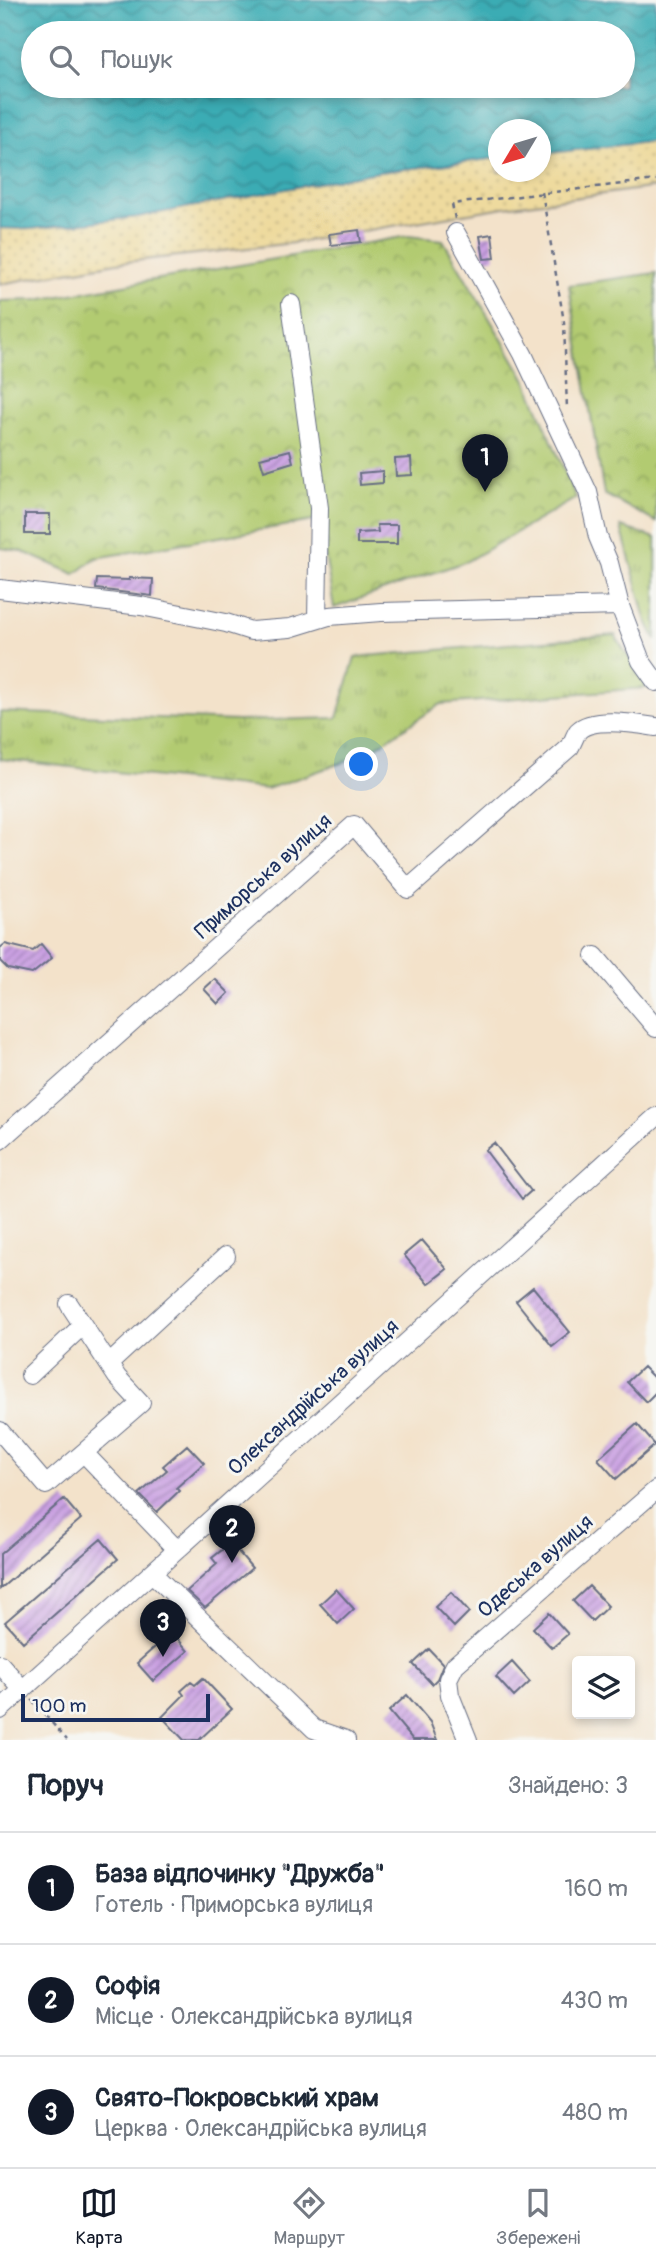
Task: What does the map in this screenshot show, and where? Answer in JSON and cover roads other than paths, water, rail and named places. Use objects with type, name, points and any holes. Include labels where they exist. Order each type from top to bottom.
[{"type":"street","points":[[456,233],[523,354],[588,492],[598,537],[609,563],[620,606],[641,661],[656,682]]},
{"type":"street","points":[[291,304],[319,508],[317,618]]},
{"type":"street","points":[[0,589],[141,606],[207,618],[251,631],[290,628],[317,618],[381,612],[620,606]]},
{"type":"street","name":"Приморська вулиця","points":[[0,1140],[354,825],[408,889],[570,747],[578,732],[590,723],[632,723],[656,727]]},
{"type":"street","points":[[594,956],[656,1028]]},
{"type":"street","name":"Олександрійська вулиця","points":[[0,1710],[656,1117]]},
{"type":"street","points":[[109,1364],[226,1256]]},
{"type":"street","points":[[0,1431],[47,1485],[141,1403],[117,1377],[69,1304]]},
{"type":"street","points":[[30,1374],[83,1325]]},
{"type":"street","points":[[84,1453],[177,1550]]},
{"type":"street","name":"Одеська вулиця","points":[[468,1740],[450,1695],[448,1679],[456,1665],[656,1490]]},
{"type":"street","points":[[152,1573],[314,1729],[346,1740]]},
{"type":"street","points":[[0,1664],[23,1690]]},
{"type":"water","points":[[0,0],[656,0],[656,141],[551,153],[551,119],[488,119],[488,159],[371,173],[137,217],[30,229],[0,228]]},
{"type":"place","name":"База відпочинку \"Дружба\"","points":[[485,492]]},
{"type":"place","name":"Софія","points":[[232,1563]]},
{"type":"place","name":"Свято-Покровський храм","points":[[163,1657]]}]
